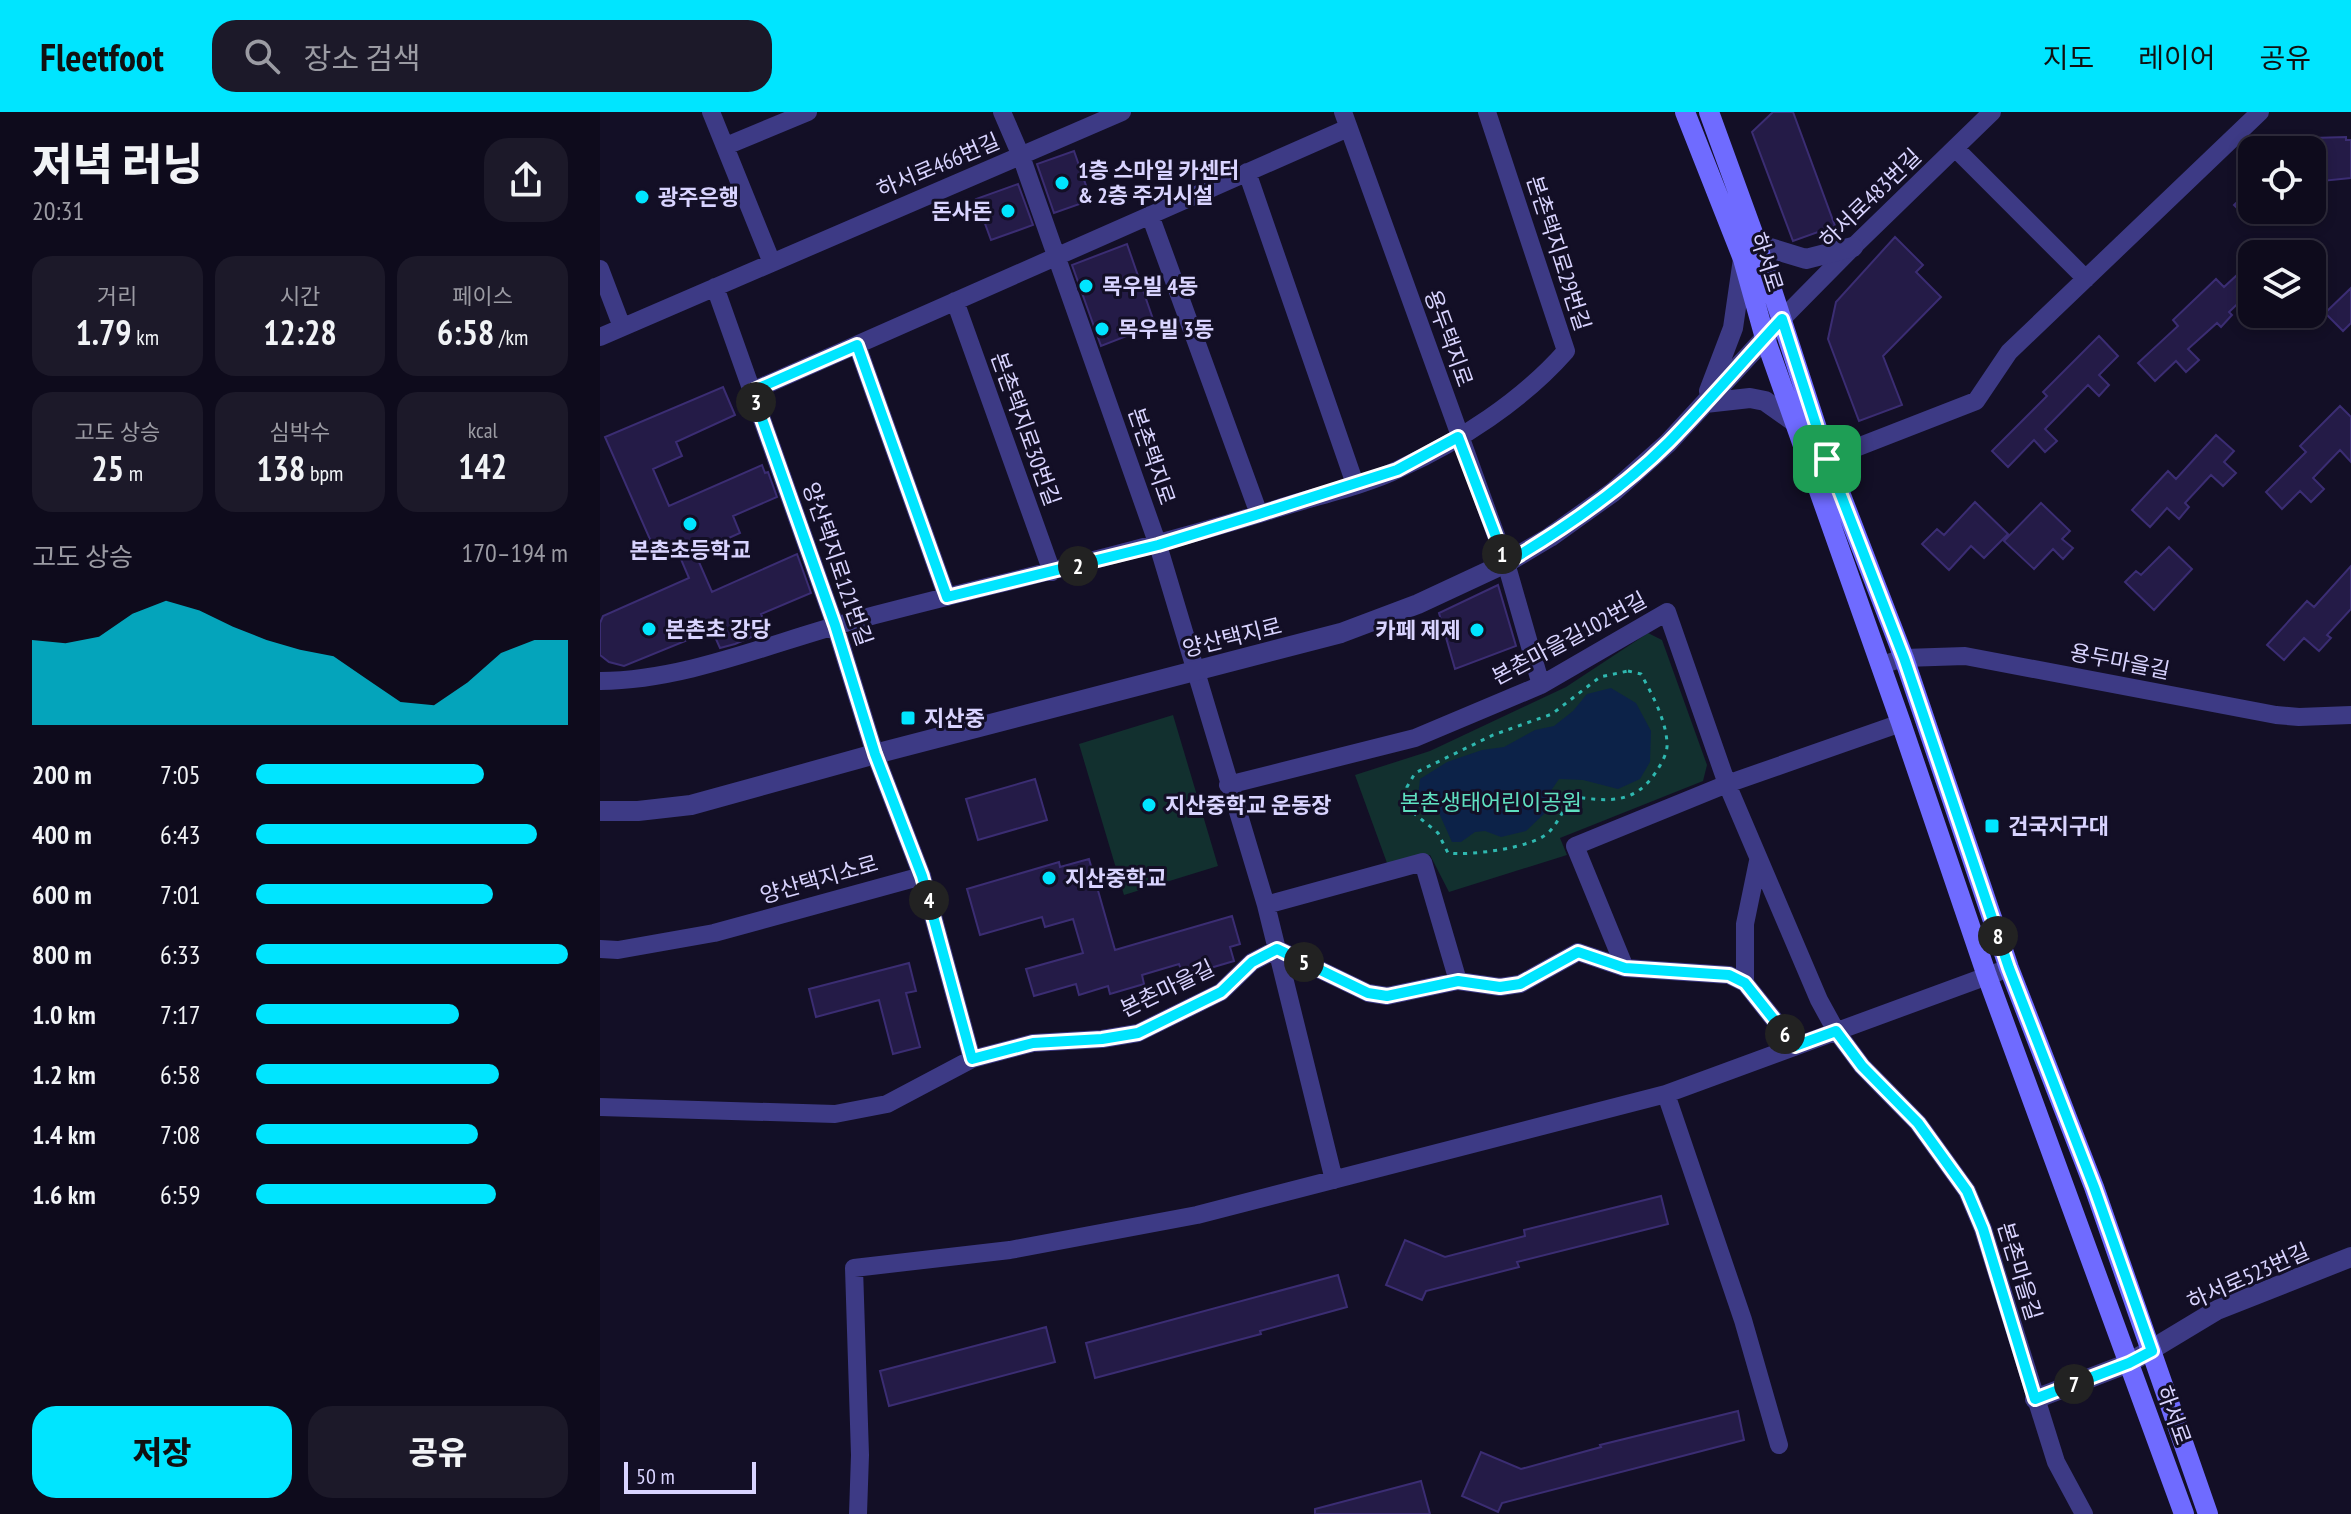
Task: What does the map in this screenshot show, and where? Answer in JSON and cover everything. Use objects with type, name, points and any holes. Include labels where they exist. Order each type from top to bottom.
[{"type":"main road","name":"하서로","points":[[1685,112],[1743,259],[1765,338],[1987,976],[2184,1514]]},
{"type":"main road","name":"하서로","points":[[1709,112],[1757,244],[1827,459],[1904,658],[2009,968],[2094,1187],[2208,1514]]},
{"type":"street","points":[[711,112],[772,263]]},
{"type":"street","points":[[726,146],[808,112]]},
{"type":"street","name":"본촌택지로","points":[[1002,112],[1021,156],[1158,545],[1266,905],[1334,1180]]},
{"type":"street","name":"하서로466번길","points":[[600,337],[1122,112]]},
{"type":"street","name":"본촌택지로29번길","points":[[1158,545],[1397,470],[1458,437],[1513,400],[1547,372],[1566,351],[1487,112]]},
{"type":"street","name":"하서로483번길","points":[[1782,319],[1992,112]]},
{"type":"street","points":[[1827,459],[1976,401],[2009,352],[2260,112]]},
{"type":"street","name":"용두택지로","points":[[1150,215],[1247,172],[1346,120],[1506,563],[1541,685]]},
{"type":"street","points":[[1955,148],[2086,279]]},
{"type":"street","points":[[1247,172],[1355,484]]},
{"type":"street","points":[[752,391],[1150,215],[1259,514]]},
{"type":"street","points":[[1757,244],[1806,259],[1853,247]]},
{"type":"street","points":[[1743,259],[1733,328],[1705,403],[1750,398],[1765,401],[1796,423]]},
{"type":"street","points":[[600,269],[622,327]]},
{"type":"street","name":"양산택지로121번길","points":[[715,287],[835,625],[875,754]]},
{"type":"street","name":"본촌택지로30번길","points":[[955,301],[1052,572]]},
{"type":"street","name":"양산택지로","points":[[600,811],[638,811],[691,805],[1341,633],[1418,604],[1506,563],[1550,537],[1613,492],[1668,443],[1782,319]]},
{"type":"street","points":[[857,345],[947,597]]},
{"type":"street","points":[[600,681],[663,677],[835,625],[1158,545]]},
{"type":"street","name":"본촌마을길102번길","points":[[1228,785],[1415,738],[1541,685],[1667,612],[1727,784],[1758,861],[1777,896],[1819,1000],[1836,1031]]},
{"type":"street","name":"용두마을길","points":[[1881,665],[1904,658],[1965,656],[2276,715],[2351,715]]},
{"type":"street","points":[[1625,968],[1575,846],[1727,784],[1901,723]]},
{"type":"street","points":[[875,754],[922,876],[972,1059]]},
{"type":"street","points":[[1745,983],[1745,924],[1758,861]]},
{"type":"street","points":[[1266,905],[1423,862],[1458,981]]},
{"type":"street","name":"양산택지소로","points":[[600,949],[618,950],[714,933],[922,876]]},
{"type":"street","points":[[1277,949],[1368,993],[1387,996],[1458,981],[1500,987],[1520,984],[1578,952],[1625,968],[1729,975],[1745,983],[1795,1046]]},
{"type":"street","name":"본촌마을길","points":[[600,1107],[835,1114],[887,1104],[972,1059],[1033,1043],[1102,1039],[1138,1033],[1221,992],[1252,962],[1277,949]]},
{"type":"street","points":[[858,1514],[860,1455],[854,1268],[1010,1250],[1197,1215],[1666,1094],[2009,968]]},
{"type":"street","name":"본촌마을길","points":[[1836,1031],[1862,1066],[1918,1123],[1967,1191],[1983,1229],[2056,1462],[2084,1514]]},
{"type":"street","points":[[1666,1094],[1743,1320],[1779,1445]]},
{"type":"street","name":"하서로523번길","points":[[2035,1399],[2129,1363],[2217,1310],[2351,1257]]},
{"type":"path","points":[[1628,671],[1641,674],[1648,687],[1661,717],[1668,746],[1662,763],[1641,789],[1621,799],[1601,802],[1574,797],[1547,834],[1537,840],[1511,847],[1457,854],[1448,853],[1438,833],[1415,814],[1407,800],[1407,787],[1415,773],[1440,759],[1552,714],[1600,677],[1628,671]]},
{"type":"green space","name":"본촌생태어린이공원","points":[[1648,633],[1662,640],[1707,765],[1703,781],[1560,838],[1567,855],[1449,892],[1430,855],[1387,863],[1355,775],[1430,751],[1566,687]]},
{"type":"green space","name":"지산중학교 운동장","points":[[1173,715],[1218,866],[1124,895],[1079,744]]},
{"type":"water","points":[[1611,688],[1636,703],[1651,731],[1650,762],[1640,779],[1618,789],[1583,780],[1559,779],[1546,798],[1545,813],[1526,831],[1501,837],[1485,831],[1475,832],[1461,842],[1452,842],[1439,813],[1426,807],[1418,796],[1420,779],[1447,762],[1482,750],[1504,747],[1535,730],[1554,726],[1573,711],[1587,694]]},
{"type":"building","points":[[1773,112],[1793,112],[1835,226],[1793,241],[1752,132]]},
{"type":"building","points":[[2346,137],[2346,140],[2351,140],[2351,178],[2326,181],[2326,138]]},
{"type":"building","name":"1층 스마일 카센터 & 2층 주거시설","points":[[1074,151],[1091,200],[1054,213],[1037,164]]},
{"type":"building","name":"돈사돈","points":[[1018,184],[1033,225],[991,240],[976,199]]},
{"type":"building","points":[[1895,237],[1923,265],[1916,272],[1941,297],[1883,356],[1902,405],[1859,421],[1828,339],[1836,302]]},
{"type":"building","points":[[1127,244],[1155,325],[1101,346],[1072,265]]},
{"type":"building","points":[[2238,274],[2238,303],[2229,312],[2232,315],[2221,327],[2217,323],[2188,349],[2199,360],[2186,372],[2176,361],[2155,381],[2138,363],[2178,326],[2173,320],[2216,279],[2224,287]]},
{"type":"building","points":[[2351,288],[2351,323],[2343,331],[2326,312]]},
{"type":"building","points":[[2099,336],[2118,356],[2099,375],[2109,385],[2099,396],[2088,385],[2045,429],[2057,441],[2045,452],[2034,440],[2008,467],[1992,451],[2047,396],[2043,392]]},
{"type":"building","name":"본촌초등학교","points":[[723,387],[735,415],[676,442],[682,456],[653,469],[669,506],[762,465],[765,473],[768,472],[777,497],[733,516],[740,533],[695,553],[712,592],[797,554],[811,593],[761,614],[768,630],[735,644],[720,648],[712,630],[624,666],[609,662],[600,655],[600,623],[603,616],[689,578],[675,545],[656,553],[605,437]]},
{"type":"building","points":[[2340,406],[2351,417],[2351,462],[2340,450],[2313,478],[2324,489],[2311,502],[2300,491],[2282,509],[2266,492],[2306,452],[2300,446]]},
{"type":"building","points":[[2216,435],[2234,451],[2224,462],[2236,473],[2223,486],[2211,475],[2185,503],[2189,507],[2179,519],[2167,508],[2150,527],[2132,510],[2168,471],[2176,479]]},
{"type":"building","points":[[1975,502],[2008,534],[1984,558],[1971,546],[1949,570],[1922,544],[1937,529],[1944,535]]},
{"type":"building","points":[[2041,503],[2070,531],[2062,539],[2073,548],[2063,559],[2053,549],[2034,569],[2004,541]]},
{"type":"building","points":[[2169,547],[2192,569],[2154,610],[2125,582],[2136,571],[2141,575]]},
{"type":"building","points":[[2351,566],[2351,609],[2327,635],[2331,638],[2319,651],[2304,638],[2284,660],[2267,645],[2307,601],[2314,607]]},
{"type":"building","name":"카페 제제","points":[[1498,585],[1516,646],[1455,669],[1439,613]]},
{"type":"building","points":[[1035,779],[1047,820],[978,840],[966,799]]},
{"type":"building","name":"지산중학교","points":[[1089,859],[1115,950],[1232,916],[1240,944],[1230,947],[1234,961],[1183,976],[1179,964],[1142,975],[1144,984],[1110,994],[1108,986],[1079,995],[1076,984],[1034,996],[1026,969],[1083,953],[1073,919],[1045,927],[1042,917],[980,935],[967,889],[1059,862],[1060,867]]},
{"type":"building","points":[[909,963],[916,991],[906,993],[920,1047],[893,1054],[879,1000],[816,1017],[809,989]]},
{"type":"building","points":[[1661,1196],[1668,1224],[1517,1262],[1519,1267],[1426,1291],[1422,1300],[1386,1285],[1405,1240],[1445,1257],[1525,1236],[1524,1230]]},
{"type":"building","points":[[1338,1275],[1347,1307],[1260,1331],[1261,1334],[1095,1378],[1086,1343]]},
{"type":"building","points":[[1046,1327],[1055,1362],[889,1406],[880,1371]]},
{"type":"building","points":[[1738,1411],[1744,1440],[1502,1503],[1498,1512],[1462,1496],[1481,1452],[1521,1469],[1600,1445]]},
{"type":"building","points":[[1421,1481],[1430,1514],[1315,1514],[1315,1509]]},
{"type":"place","name":"1층 스마일 카센터 & 2층 주거시설","points":[[1062,183]]},
{"type":"place","name":"광주은행","points":[[642,197]]},
{"type":"place","name":"돈사돈","points":[[1008,211]]},
{"type":"place","name":"목우빌 4동","points":[[1086,286]]},
{"type":"place","name":"목우빌 3동","points":[[1102,329]]},
{"type":"place","name":"본촌초등학교","points":[[690,524]]},
{"type":"place","name":"본촌초 강당","points":[[649,629]]},
{"type":"place","name":"카페 제제","points":[[1477,630]]},
{"type":"place","name":"지산중","points":[[908,718]]},
{"type":"place","name":"지산중학교 운동장","points":[[1149,805]]},
{"type":"place","name":"건국지구대","points":[[1992,826]]},
{"type":"place","name":"지산중학교","points":[[1049,878]]},
{"type":"route","points":[[1782,319],[1827,459],[1904,658],[2009,968],[2094,1187],[2152,1351],[2035,1399],[1983,1229],[1967,1191],[1918,1123],[1862,1066],[1836,1031],[1795,1046],[1745,983],[1729,975],[1625,968],[1578,952],[1520,984],[1500,987],[1458,981],[1387,996],[1368,993],[1277,949],[1252,962],[1221,992],[1138,1033],[1102,1039],[1033,1043],[972,1059],[922,876],[875,754],[835,625],[752,391],[857,345],[947,597],[1158,545],[1259,514],[1397,470],[1458,437],[1506,563],[1550,537],[1613,492],[1668,443],[1782,319]]}]
